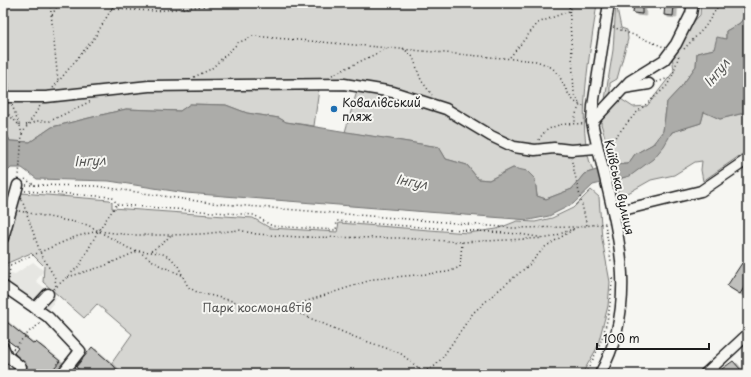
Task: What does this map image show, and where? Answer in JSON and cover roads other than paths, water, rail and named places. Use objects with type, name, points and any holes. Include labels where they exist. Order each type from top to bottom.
[{"type":"street","name":"Київська вулиця","points":[[600,374],[615,336],[620,316],[623,289],[622,262],[614,216],[598,153],[592,122],[593,106],[609,3]]},
{"type":"street","points":[[592,122],[630,81],[664,60],[676,44],[691,14],[693,3]]},
{"type":"street","points":[[6,98],[46,97],[149,86],[344,84],[393,92],[446,109],[491,136],[514,147],[535,150],[554,148],[598,153]]},
{"type":"street","points":[[624,88],[649,84]]},
{"type":"street","points":[[614,216],[619,212],[701,191],[748,159]]},
{"type":"street","points":[[3,238],[17,188]]},
{"type":"street","points":[[6,287],[48,318],[80,351],[62,374]]},
{"type":"street","points":[[36,308],[48,294]]},
{"type":"street","points":[[705,374],[748,334]]},
{"type":"street","points":[[5,352],[21,367]]},
{"type":"water","name":"Інгул","points":[[748,16],[748,112],[720,119],[704,112],[701,123],[672,132],[664,146],[653,159],[630,176],[593,185],[573,204],[549,216],[529,220],[186,193],[109,181],[37,179],[22,168],[11,168],[3,176],[3,126],[10,141],[30,142],[52,127],[126,109],[180,111],[190,104],[226,105],[247,113],[279,118],[286,122],[439,147],[446,159],[467,165],[478,179],[489,180],[513,168],[527,171],[535,179],[537,196],[546,199],[572,189],[584,174],[612,165],[628,164],[635,154],[653,144],[663,131],[667,102],[681,87],[696,66],[697,53],[714,49],[717,37],[726,39],[726,31],[740,23],[744,17]]},
{"type":"place","name":"Ковалівський пляж","points":[[334,109]]},
{"type":"park label","name":"Парк космонавтів","points":[[257,307]]}]
